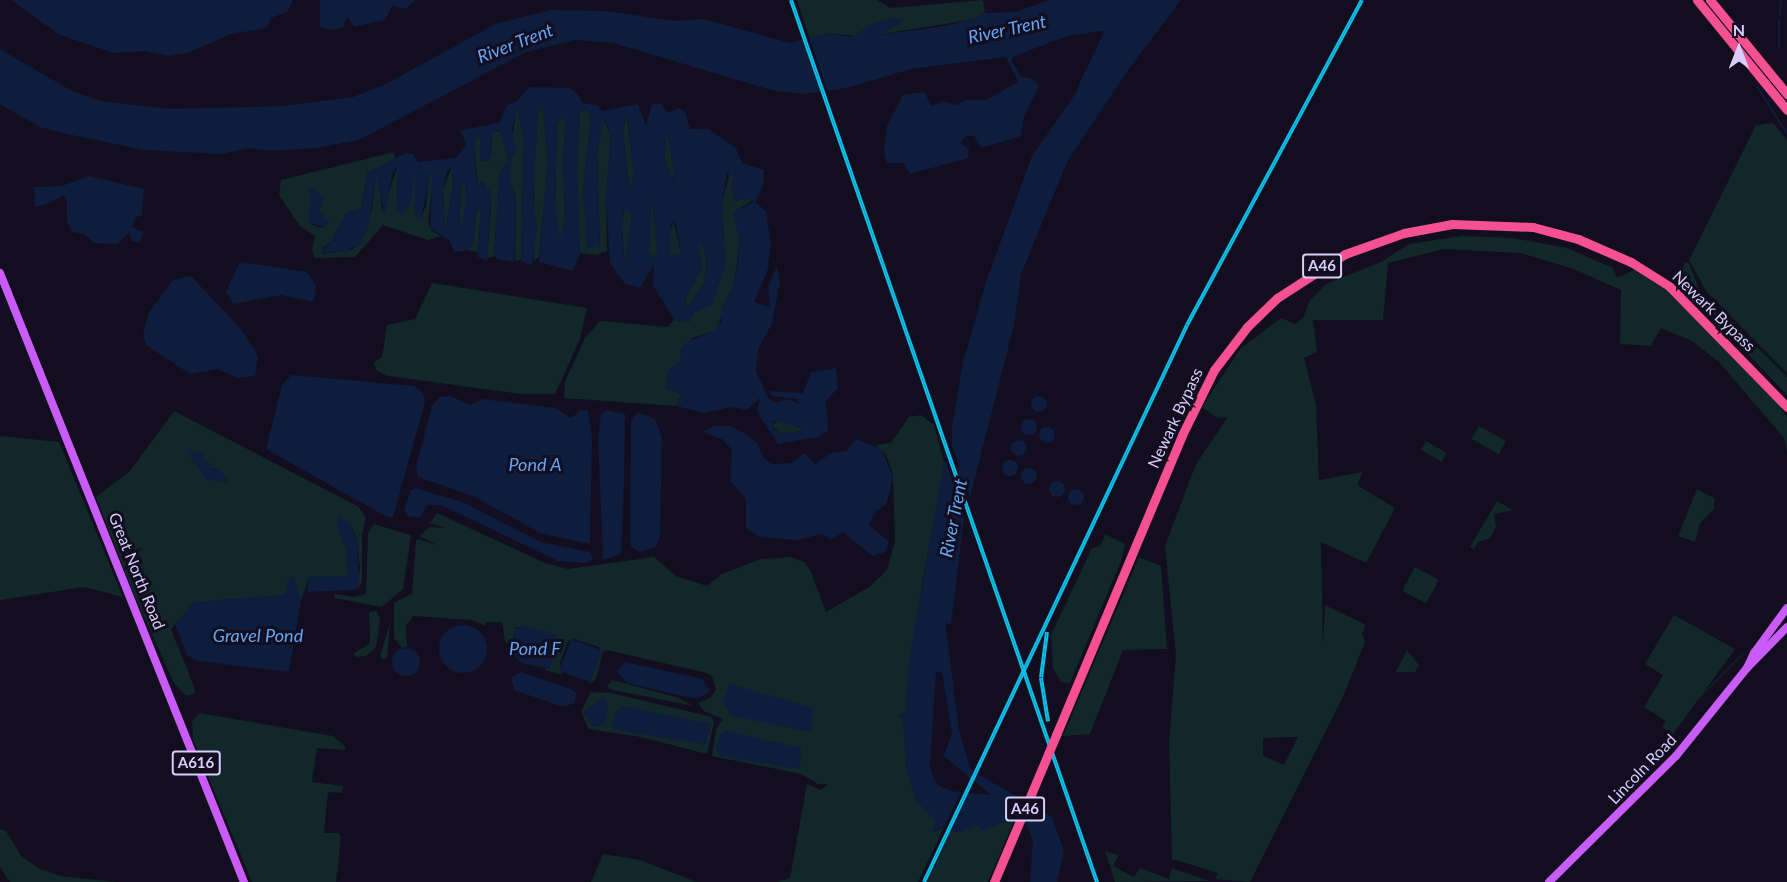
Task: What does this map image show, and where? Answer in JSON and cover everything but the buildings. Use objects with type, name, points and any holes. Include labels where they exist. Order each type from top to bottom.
[{"type":"highway","points":[[1697,0],[1748,52]]},
{"type":"highway","points":[[1710,0],[1757,63],[1787,94]]},
{"type":"highway","points":[[1757,63],[1787,110]]},
{"type":"highway","name":"Newark Bypass","points":[[994,882],[1136,542],[1201,394],[1231,347],[1277,298],[1345,254],[1404,232],[1479,223],[1557,233],[1610,251],[1654,276],[1691,305],[1787,407]]},
{"type":"main road","name":"Great North Road","points":[[0,273],[244,882]]},
{"type":"main road","name":"Lincoln Road","points":[[1747,668],[1754,653],[1787,608]]},
{"type":"main road","name":"Lincoln Road","points":[[1549,882],[1676,756],[1747,668],[1787,627]]},
{"type":"green space","points":[[797,0],[877,0],[890,8],[983,0],[985,13],[975,19],[877,35],[903,21],[893,18],[872,25],[854,36],[828,33],[810,39]]},
{"type":"green space","points":[[543,106],[548,163],[539,257],[534,261],[534,169],[538,113]]},
{"type":"green space","points":[[517,107],[524,139],[521,260],[515,261],[516,198],[510,179],[511,157],[516,152],[512,138]]},
{"type":"green space","points":[[586,109],[591,116],[583,191],[589,248],[600,246],[597,154],[603,118],[611,136],[606,199],[607,251],[596,255],[580,253],[579,243],[577,169],[580,112]]},
{"type":"green space","points":[[626,110],[634,171],[630,193],[623,134]]},
{"type":"green space","points":[[561,117],[566,122],[563,155],[565,221],[560,243],[555,209],[557,124]]},
{"type":"green space","points":[[1773,123],[1787,140],[1787,373],[1706,291],[1689,260],[1756,125]]},
{"type":"green space","points":[[667,130],[674,169],[673,184],[664,158]]},
{"type":"green space","points":[[502,131],[508,161],[500,172],[494,257],[487,258],[491,206],[484,183],[482,181],[478,186],[474,149],[476,138],[481,136],[480,161],[491,155],[492,132]]},
{"type":"green space","points":[[394,152],[396,161],[368,172],[361,208],[346,213],[331,242],[323,248],[323,254],[351,250],[360,243],[372,208],[376,176],[380,182],[382,213],[398,165],[397,207],[411,194],[414,171],[419,171],[416,217],[421,217],[426,206],[430,167],[435,166],[428,222],[431,230],[441,236],[428,240],[383,225],[355,257],[315,258],[312,250],[315,236],[300,226],[279,195],[281,180]],"holes":[[[307,190],[324,198],[319,211],[326,219],[321,228],[310,224],[312,194]]]},
{"type":"green space","points":[[452,167],[453,186],[445,231],[443,189]]},
{"type":"green space","points":[[730,172],[735,178],[731,183],[735,201],[749,198],[752,201],[733,212],[740,240],[734,283],[716,331],[692,338],[680,361],[668,371],[667,388],[682,394],[676,406],[564,398],[565,382],[585,338],[600,321],[668,327],[674,320],[689,322],[694,312],[712,304],[725,265],[722,203]]},
{"type":"green space","points":[[465,181],[466,202],[459,237],[461,187]]},
{"type":"green space","points":[[651,199],[654,203],[658,253],[652,259],[649,250]]},
{"type":"green space","points":[[481,206],[478,252],[467,250],[473,245],[476,212]]},
{"type":"green space","points":[[628,209],[632,215],[625,268],[622,224],[624,211]]},
{"type":"green space","points":[[673,220],[681,253],[670,256],[668,247]]},
{"type":"green space","points":[[1462,236],[1513,238],[1567,248],[1613,268],[1617,278],[1634,270],[1666,290],[1779,404],[1787,418],[1787,452],[1784,438],[1719,362],[1692,341],[1661,328],[1651,346],[1620,344],[1621,290],[1571,268],[1520,253],[1444,249],[1388,263],[1383,320],[1313,320],[1317,352],[1304,358],[1316,404],[1319,480],[1363,472],[1357,485],[1395,508],[1366,563],[1321,542],[1323,645],[1325,605],[1366,625],[1362,634],[1365,642],[1343,697],[1250,882],[1215,879],[1218,873],[1172,859],[1169,741],[1176,655],[1165,546],[1196,464],[1228,417],[1217,418],[1202,407],[1240,349],[1281,318],[1295,324],[1303,318],[1310,300],[1326,284],[1381,262],[1409,244]],"holes":[[[1298,737],[1284,765],[1263,756],[1263,738]]]},
{"type":"green space","points":[[698,244],[703,245],[707,262],[704,283],[686,308],[685,299],[702,268]]},
{"type":"green space","points":[[1684,262],[1689,263],[1699,289],[1787,377],[1787,395],[1685,288],[1679,272]]},
{"type":"green space","points":[[432,283],[587,308],[580,339],[555,394],[521,394],[388,376],[377,371],[373,363],[382,357],[387,325],[415,319]]},
{"type":"green space","points":[[174,411],[359,507],[366,518],[362,534],[362,582],[358,588],[355,589],[360,569],[356,537],[352,528],[337,525],[347,552],[348,576],[309,577],[301,601],[291,577],[285,595],[194,603],[171,629],[195,689],[194,694],[186,696],[174,683],[133,592],[96,497],[130,471]]},
{"type":"green space","points":[[921,415],[934,425],[945,466],[922,584],[905,713],[899,715],[904,719],[906,765],[916,799],[936,821],[933,832],[944,827],[918,882],[776,882],[790,878],[807,784],[821,790],[828,784],[818,784],[801,774],[712,756],[716,729],[723,719],[704,711],[698,703],[710,698],[716,690],[712,676],[707,673],[607,650],[603,652],[597,676],[589,684],[601,652],[599,647],[574,639],[568,641],[560,663],[562,675],[545,670],[558,645],[556,635],[516,627],[512,644],[505,642],[502,622],[485,622],[486,626],[472,620],[413,616],[406,626],[407,647],[402,648],[394,638],[394,603],[412,594],[416,541],[418,539],[437,545],[419,536],[430,527],[445,528],[430,523],[437,513],[545,563],[568,569],[654,557],[676,576],[707,586],[722,574],[761,559],[791,557],[804,562],[811,572],[826,612],[869,587],[887,570],[895,541],[893,474],[886,455],[875,445],[891,443],[909,417]]},
{"type":"green space","points":[[778,421],[800,427],[805,431],[780,433],[771,425]]},
{"type":"green space","points":[[1479,426],[1506,441],[1499,454],[1472,439]]},
{"type":"green space","points":[[0,436],[59,442],[123,597],[84,587],[0,600]]},
{"type":"green space","points":[[1426,441],[1447,453],[1442,462],[1421,450]]},
{"type":"green space","points":[[1697,489],[1714,498],[1714,509],[1700,523],[1695,542],[1678,536]]},
{"type":"green space","points":[[1497,501],[1513,510],[1494,514],[1496,527],[1490,538],[1478,542],[1474,549],[1470,547]]},
{"type":"green space","points":[[374,524],[411,535],[403,589],[382,607],[334,598],[335,594],[354,597],[366,594],[368,533]]},
{"type":"green space","points":[[1105,534],[1125,544],[1121,561],[1070,683],[1061,682],[1053,668],[1051,635],[1092,548],[1100,546]]},
{"type":"green space","points":[[1139,557],[1161,566],[1167,649],[1123,650],[1090,734],[1063,736]]},
{"type":"green space","points":[[1415,567],[1439,580],[1426,604],[1402,591]]},
{"type":"green space","points":[[376,611],[380,619],[376,647],[366,656],[356,657],[353,654],[370,643],[369,612]]},
{"type":"green space","points":[[1674,615],[1735,649],[1673,734],[1662,727],[1666,721],[1644,707],[1663,675],[1645,664]]},
{"type":"green space","points":[[390,622],[387,658],[383,660],[380,657]]},
{"type":"green space","points":[[1407,650],[1419,665],[1415,672],[1396,672]]},
{"type":"green space","points":[[1744,652],[1745,653],[1666,731]]},
{"type":"green space","points":[[612,680],[676,697],[694,706],[613,690],[607,687]]},
{"type":"green space","points":[[591,692],[611,693],[712,717],[714,723],[707,754],[641,737],[588,729],[581,711]]},
{"type":"green space","points":[[199,713],[333,736],[346,747],[344,750],[317,748],[312,782],[343,786],[342,793],[328,792],[324,833],[338,833],[341,837],[336,882],[252,882],[193,740],[192,721]]},
{"type":"green space","points":[[1016,816],[988,882],[927,882],[951,830],[960,832],[974,823],[979,823],[982,830]]},
{"type":"green space","points":[[0,829],[6,831],[21,856],[40,869],[61,876],[116,882],[10,882],[0,867]]},
{"type":"green space","points":[[1105,851],[1119,855],[1113,866],[1134,877],[1140,868],[1169,879],[1172,868],[1209,881],[1115,882]]},
{"type":"green space","points":[[603,854],[640,860],[697,882],[591,882]]},
{"type":"water","points":[[11,0],[293,0],[287,12],[271,18],[267,28],[231,34],[188,53],[168,56],[146,51],[114,53],[60,35]]},
{"type":"water","points":[[320,0],[416,0],[405,9],[392,6],[385,20],[354,27],[347,17],[343,27],[332,30],[320,27]]},
{"type":"water","points":[[1049,0],[1181,0],[1128,70],[1067,162],[1021,274],[1014,325],[970,497],[952,446],[952,426],[963,362],[986,282],[1032,156],[1094,67],[1114,29],[1067,36],[1013,57],[1012,62],[1021,76],[1033,79],[1039,86],[1024,116],[1021,136],[982,148],[974,136],[966,136],[960,143],[969,149],[968,158],[910,174],[904,163],[887,163],[884,152],[887,126],[903,95],[924,92],[932,106],[942,101],[957,105],[965,100],[986,100],[1018,82],[1006,57],[911,69],[846,88],[804,94],[775,91],[613,43],[575,40],[526,52],[359,140],[316,148],[272,151],[249,148],[223,154],[143,150],[58,132],[40,127],[0,104],[0,49],[72,91],[101,101],[170,109],[283,106],[353,97],[386,84],[495,24],[551,10],[606,11],[674,21],[703,19],[790,43],[828,33],[851,37],[872,25],[893,18],[904,20],[877,35],[939,27],[975,19],[985,13],[1015,12]]},
{"type":"water","points":[[530,87],[569,88],[578,94],[582,103],[597,105],[602,111],[638,104],[646,126],[652,104],[661,104],[667,113],[680,108],[685,112],[690,129],[708,129],[736,148],[742,163],[764,170],[763,187],[755,202],[766,211],[771,245],[767,272],[754,302],[770,307],[768,287],[777,266],[780,282],[772,324],[759,347],[756,371],[768,398],[776,403],[788,399],[799,404],[798,399],[773,396],[770,391],[803,393],[811,372],[836,368],[838,388],[826,401],[828,430],[818,437],[778,444],[757,412],[760,398],[747,410],[731,407],[704,413],[676,406],[682,394],[667,388],[668,371],[680,361],[681,348],[688,341],[713,332],[721,322],[722,308],[734,283],[738,259],[740,240],[733,212],[754,202],[749,198],[735,201],[731,184],[735,178],[727,173],[722,203],[725,265],[712,304],[694,312],[689,322],[675,320],[653,286],[654,264],[640,288],[625,284],[610,263],[606,199],[611,136],[604,118],[597,154],[600,247],[587,247],[583,191],[591,116],[586,109],[580,112],[577,169],[580,254],[573,271],[539,262],[548,162],[543,106],[538,113],[533,198],[537,227],[532,265],[522,262],[521,257],[524,139],[517,107],[512,129],[516,152],[511,156],[510,179],[516,198],[514,262],[497,259],[494,254],[500,172],[508,159],[500,130],[492,132],[490,161],[480,161],[481,136],[476,138],[474,149],[477,186],[481,181],[491,192],[487,261],[478,257],[481,206],[476,212],[473,245],[468,250],[454,252],[449,240],[430,228],[433,165],[421,217],[416,217],[414,211],[416,170],[410,204],[402,214],[397,209],[398,165],[393,171],[385,214],[376,176],[368,227],[360,243],[347,251],[320,253],[331,242],[346,213],[361,208],[368,172],[406,153],[413,154],[418,162],[456,158],[466,144],[460,130],[499,123],[507,105],[517,101]],"holes":[[[626,110],[634,171],[630,193],[623,134]],[[561,117],[566,122],[563,155],[565,221],[560,239],[555,208],[557,124]],[[667,130],[674,169],[674,184],[664,158]],[[452,167],[453,186],[445,231],[443,190],[447,171]],[[465,181],[466,202],[459,236],[461,187]],[[651,199],[658,253],[652,259],[649,250]],[[628,209],[632,215],[625,268],[623,212]],[[675,221],[681,253],[670,256],[671,223]],[[699,244],[703,245],[707,261],[704,283],[686,308],[685,299],[702,268]],[[773,421],[800,427],[805,431],[781,433],[773,429]]]},
{"type":"water","points":[[89,176],[144,189],[142,215],[135,218],[132,227],[144,232],[139,243],[131,241],[130,232],[117,244],[93,243],[85,234],[72,232],[67,222],[67,199],[63,195],[51,203],[35,207],[34,187],[62,186]]},
{"type":"water","points":[[312,189],[324,198],[319,211],[329,221],[325,228],[308,222],[312,194],[307,191]]},
{"type":"water","points":[[240,262],[307,272],[316,286],[314,302],[281,295],[233,304],[226,292]]},
{"type":"water","points":[[191,276],[241,329],[258,356],[255,376],[237,378],[218,369],[190,374],[146,345],[143,335],[149,312],[173,280]]},
{"type":"water","points":[[291,375],[414,386],[423,393],[425,402],[393,517],[387,517],[266,449],[282,385]]},
{"type":"water","name":"Pond A","points":[[451,396],[470,405],[482,399],[555,408],[571,418],[581,410],[588,411],[592,437],[590,544],[540,533],[473,496],[418,477],[416,466],[432,406],[440,397]]},
{"type":"water","points":[[1036,396],[1042,396],[1047,404],[1045,410],[1036,412],[1031,407],[1031,401]]},
{"type":"water","points":[[607,410],[625,414],[624,482],[621,554],[603,560],[598,439],[601,414]]},
{"type":"water","points":[[638,412],[655,419],[662,437],[660,537],[655,547],[640,552],[631,547],[630,528],[631,422]]},
{"type":"water","points":[[1026,419],[1032,419],[1037,427],[1035,433],[1026,435],[1021,430],[1021,424]]},
{"type":"water","points":[[715,426],[730,426],[746,434],[757,443],[764,459],[773,464],[792,463],[804,453],[815,464],[831,453],[846,451],[856,439],[881,449],[893,477],[886,505],[876,511],[869,525],[889,542],[885,552],[872,556],[843,532],[831,540],[822,534],[797,540],[759,537],[746,528],[746,499],[730,481],[732,450],[722,439],[702,432]]},
{"type":"water","points":[[1044,427],[1050,427],[1055,435],[1053,441],[1044,443],[1039,438],[1039,432]]},
{"type":"water","points":[[1016,440],[1022,440],[1027,448],[1025,454],[1016,456],[1011,451],[1011,445]]},
{"type":"water","points":[[188,448],[195,454],[203,452],[203,461],[213,464],[205,468],[217,467],[230,483],[206,479],[196,464],[189,463],[196,462],[204,466],[192,459]]},
{"type":"water","points":[[945,458],[964,518],[951,624],[946,623],[959,730],[971,770],[1052,817],[1064,851],[1057,882],[1030,882],[1033,841],[1027,826],[1016,817],[983,831],[974,823],[973,828],[959,832],[943,826],[932,832],[936,821],[916,799],[906,765],[903,719],[898,716],[905,713],[910,654]],"holes":[[[936,672],[942,673],[952,733],[944,756],[991,795],[951,791],[939,786],[933,777],[930,765]]]},
{"type":"water","points":[[1007,460],[1013,460],[1018,468],[1016,474],[1007,476],[1002,471],[1002,465]]},
{"type":"water","points":[[1026,468],[1032,468],[1037,476],[1035,482],[1026,484],[1021,479],[1021,473]]},
{"type":"water","points":[[1054,481],[1060,481],[1065,489],[1063,495],[1054,497],[1049,492],[1049,486]]},
{"type":"water","points":[[416,488],[465,503],[540,542],[590,552],[593,559],[586,563],[558,561],[441,505],[427,505],[420,518],[408,516],[404,511],[411,490]]},
{"type":"water","points":[[1073,489],[1079,489],[1084,497],[1082,503],[1073,505],[1068,500],[1068,494]]},
{"type":"water","points":[[339,515],[349,523],[357,541],[359,585],[353,590],[307,592],[309,577],[348,576],[347,552],[337,525]]},
{"type":"water","name":"Gravel Pond","points":[[294,577],[301,601],[289,672],[198,661],[187,655],[175,624],[194,602],[285,595],[288,580]]},
{"type":"water","points":[[463,625],[480,632],[487,649],[480,666],[463,673],[446,666],[439,649],[446,632]]},
{"type":"water","name":"Pond F","points":[[525,626],[556,635],[558,647],[549,669],[521,663],[513,654],[515,629]]},
{"type":"water","points":[[571,639],[602,650],[590,682],[559,671]]},
{"type":"water","points":[[406,648],[416,652],[420,662],[416,672],[406,676],[396,672],[392,662],[396,652]]},
{"type":"water","points":[[625,662],[703,679],[710,692],[696,699],[627,683],[617,671]]},
{"type":"water","points":[[521,672],[571,689],[576,693],[575,703],[563,707],[514,690],[511,678]]},
{"type":"water","points":[[730,684],[813,708],[811,732],[730,715],[723,701]]},
{"type":"water","points":[[604,697],[608,706],[604,725],[593,727],[583,712]]},
{"type":"water","points":[[623,706],[711,724],[706,744],[615,730],[612,727],[616,712]]},
{"type":"water","points":[[726,731],[801,748],[800,769],[720,756],[716,748],[721,734]]},
{"type":"pier","points":[[809,37],[829,94],[822,96],[802,39]]},
{"type":"pier","points":[[949,437],[971,500],[967,498]]},
{"type":"pier","points":[[944,455],[948,457],[965,515]]},
{"type":"pier","points":[[962,790],[969,791],[950,832],[943,829]]},
{"type":"waterway","name":"River Trent","points":[[1082,87],[1115,18],[1129,0]]},
{"type":"waterway","points":[[1780,16],[1781,0]]},
{"type":"waterway","points":[[1779,20],[1779,48]]},
{"type":"waterway","points":[[1758,87],[1787,133]]},
{"type":"waterway","name":"River Trent","points":[[956,504],[964,462]]},
{"type":"railway","points":[[791,0],[1097,882]]},
{"type":"railway","points":[[924,882],[1187,325],[1362,0]]},
{"type":"railway","points":[[1047,632],[1041,678],[1048,721]]}]
